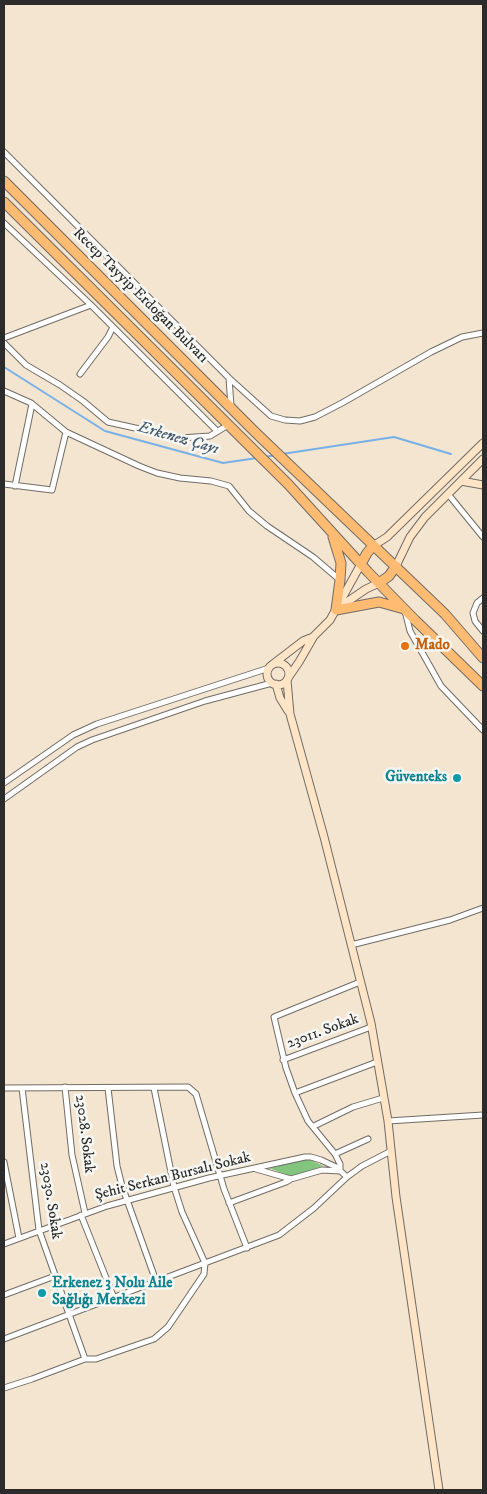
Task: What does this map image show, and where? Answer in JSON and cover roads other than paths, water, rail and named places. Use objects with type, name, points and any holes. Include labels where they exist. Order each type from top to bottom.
[{"type":"highway","name":"Recep Tayyip Erdoğan Bulvarı","points":[[4,181],[255,432],[445,614],[483,658]]},
{"type":"highway","name":"Recep Tayyip Erdoğan Bulvarı","points":[[4,202],[288,484],[368,572],[483,686]]},
{"type":"highway","points":[[329,530],[340,563],[336,610],[379,602],[405,609]]},
{"type":"highway","points":[[361,564],[366,553],[373,546]]},
{"type":"highway","points":[[379,583],[396,566]]},
{"type":"street","points":[[4,152],[229,378],[271,416],[285,420],[300,421],[315,417],[462,336],[483,333]]},
{"type":"street","points":[[4,223],[91,305],[217,431]]},
{"type":"street","points":[[4,338],[91,305]]},
{"type":"street","points":[[80,374],[108,337],[113,327]]},
{"type":"street","points":[[4,344],[26,365],[60,385],[108,422],[180,438],[210,436],[228,425]]},
{"type":"street","points":[[229,378],[231,406]]},
{"type":"street","points":[[4,391],[32,404],[66,432],[157,473],[180,478],[211,481],[229,486],[239,500],[261,521],[314,557],[340,580]]},
{"type":"street","points":[[15,486],[32,404]]},
{"type":"street","points":[[4,484],[52,490],[66,432]]},
{"type":"street","points":[[373,546],[387,537],[483,443]]},
{"type":"street","points":[[396,566],[410,537],[425,516],[483,459]]},
{"type":"street","points":[[461,481],[483,485]]},
{"type":"street","points":[[448,494],[483,537]]},
{"type":"street","points":[[4,800],[77,747],[92,740],[205,701],[274,684],[282,684],[299,662],[314,636],[330,620],[361,564]]},
{"type":"street","points":[[336,610],[366,589],[379,583]]},
{"type":"street","points":[[483,598],[477,603],[473,613],[475,621],[483,631]]},
{"type":"street","points":[[405,609],[410,631],[441,686],[483,730]]},
{"type":"street","points":[[290,714],[274,684],[268,678],[271,666],[303,641],[314,636]]},
{"type":"street","points":[[4,783],[73,735],[97,724],[280,663],[288,670],[290,714],[322,831],[371,1027],[388,1121],[396,1197],[439,1490]]},
{"type":"street","points":[[351,945],[450,920],[483,908]]},
{"type":"street","points":[[229,1203],[291,1179],[322,1170],[340,1171],[336,1154],[308,1121],[294,1093],[283,1060],[274,1018],[360,982]]},
{"type":"street","name":"23011. Sokak","points":[[283,1060],[371,1027]]},
{"type":"street","points":[[294,1093],[377,1062]]},
{"type":"street","name":"23028. Sokak","points":[[65,1087],[72,1155],[83,1214],[114,1298]]},
{"type":"street","points":[[4,1088],[188,1088],[196,1094],[220,1176],[247,1248]]},
{"type":"street","name":"23030. Sokak","points":[[22,1088],[40,1230],[85,1359]]},
{"type":"street","points":[[108,1088],[117,1166],[126,1200],[156,1282]]},
{"type":"street","points":[[4,1388],[85,1359],[96,1359],[154,1339],[168,1327],[178,1314],[204,1274],[205,1263],[182,1212],[174,1187],[154,1088]]},
{"type":"street","points":[[314,1126],[353,1107],[383,1098]]},
{"type":"street","points":[[388,1121],[483,1115]]},
{"type":"street","points":[[336,1154],[368,1139]]},
{"type":"street","points":[[4,1338],[279,1235],[314,1208],[347,1177],[362,1166],[391,1151]]},
{"type":"street","name":"Şehit Serkan Bursalı Sokak","points":[[4,1244],[126,1200],[220,1176],[311,1157],[336,1168],[347,1177]]},
{"type":"street","points":[[4,1162],[19,1238]]},
{"type":"street","points":[[254,1169],[291,1179]]},
{"type":"street","points":[[4,1295],[55,1276]]},
{"type":"waterway","name":"Erkenez Çayı","points":[[4,367],[105,431],[223,463],[257,458]]},
{"type":"waterway","name":"Erkenez Çayı","points":[[282,454],[394,437],[451,454]]},
{"type":"waterway","name":"Erkenez Çayı","points":[[265,457],[275,455]]},
{"type":"place","name":"Mado","points":[[405,646]]},
{"type":"place","name":"Güventeks","points":[[457,778]]},
{"type":"place","name":"Erkenez 3 Nolu Aile Sağlığı Merkezi","points":[[42,1293]]}]
